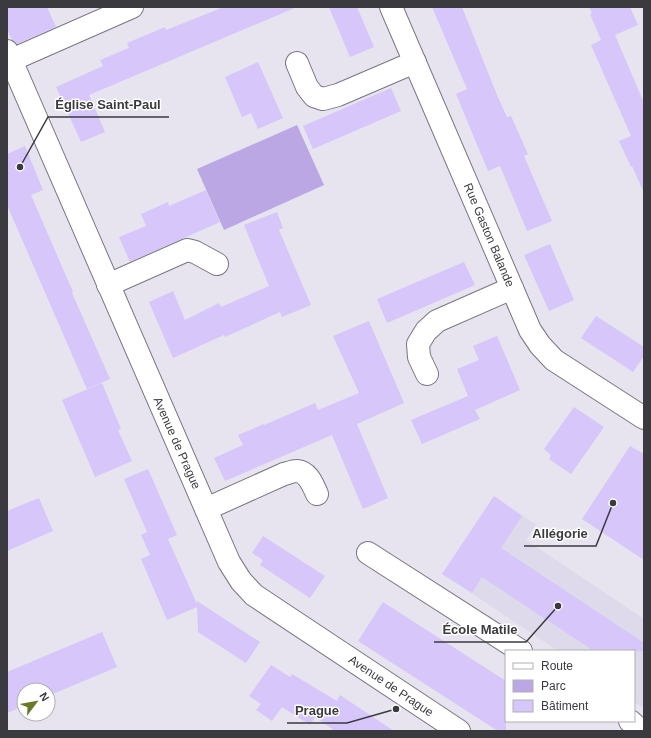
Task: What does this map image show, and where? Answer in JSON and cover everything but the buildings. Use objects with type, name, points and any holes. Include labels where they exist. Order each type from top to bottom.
[{"type":"street","points":[[8,58],[132,7]]},
{"type":"street","name":"Rue Gaston Balande","points":[[391,7],[530,330],[540,345],[554,360],[644,418]]},
{"type":"street","name":"Avenue de Prague","points":[[8,58],[229,562],[241,581],[254,595],[459,731]]},
{"type":"street","points":[[297,63],[307,87],[314,96],[323,99],[338,95],[415,62]]},
{"type":"street","points":[[108,285],[187,250],[195,252],[217,264]]},
{"type":"street","points":[[427,374],[419,358],[418,344],[426,331],[436,322],[512,288]]},
{"type":"street","points":[[206,509],[284,474],[296,471],[304,473],[310,479],[317,494]]},
{"type":"street","points":[[368,553],[519,650]]},
{"type":"street","points":[[631,722],[641,731]]},
{"type":"shaded area","points":[[494,496],[536,525],[526,540],[644,619],[644,708],[635,703],[635,650],[557,650],[443,574]]},
{"type":"green space","points":[[297,125],[324,185],[224,230],[197,169]]},
{"type":"place","name":"Église Saint-Paul","points":[[20,167]]},
{"type":"place","name":"Allégorie","points":[[613,503]]},
{"type":"place","name":"École Matile","points":[[558,606]]},
{"type":"place","name":"Prague","points":[[396,709]]}]
